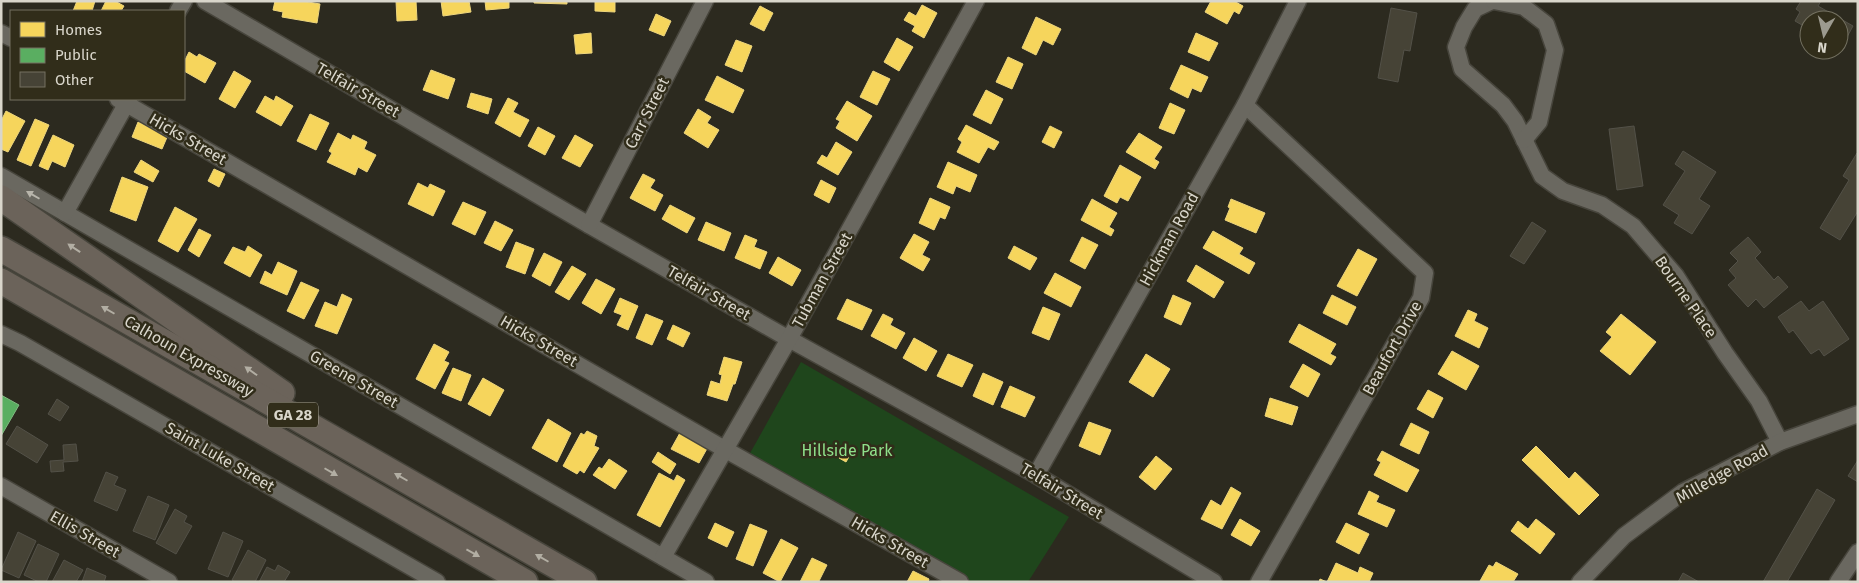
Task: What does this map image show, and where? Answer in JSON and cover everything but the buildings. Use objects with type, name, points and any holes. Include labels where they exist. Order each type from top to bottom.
[{"type":"highway","points":[[1,198],[263,379],[374,462]]},
{"type":"highway","name":"Calhoun Expressway","points":[[1,249],[584,582]]},
{"type":"highway","name":"Calhoun Expressway","points":[[1,282],[525,582]]},
{"type":"highway","points":[[1,297],[303,456]]},
{"type":"street","name":"Telfair Street","points":[[205,1],[789,340],[1036,475],[1214,582]]},
{"type":"street","name":"Carr Street","points":[[589,225],[704,1]]},
{"type":"street","name":"Tubman Street","points":[[663,557],[789,340],[976,1]]},
{"type":"street","name":"Hickman Road","points":[[1036,475],[1245,105],[1298,1]]},
{"type":"street","name":"Bourne Place","points":[[1524,140],[1539,122],[1555,50],[1546,24],[1524,7],[1493,1],[1475,9],[1464,27],[1456,47],[1462,69],[1503,105],[1515,121],[1524,140],[1542,176],[1563,191],[1602,205],[1633,226],[1676,276],[1725,353],[1759,400],[1780,442]]},
{"type":"street","points":[[65,213],[125,100]]},
{"type":"street","name":"Hicks Street","points":[[125,100],[726,450],[960,582]]},
{"type":"street","name":"Beaufort Drive","points":[[1245,105],[1425,274],[1422,298],[1259,582]]},
{"type":"street","name":"Greene Street","points":[[1,176],[706,582]]},
{"type":"street","name":"Saint Luke Street","points":[[1,334],[20,343],[437,582]]},
{"type":"street","name":"Milledge Road","points":[[1580,582],[1624,536],[1683,492],[1780,442],[1858,414]]},
{"type":"street","name":"Ellis Street","points":[[1,486],[169,582]]},
{"type":"street","points":[[1838,582],[1858,552]]},
{"type":"green space","name":"Hillside Park","points":[[801,362],[1069,517],[1028,582],[972,582],[749,455]]}]
